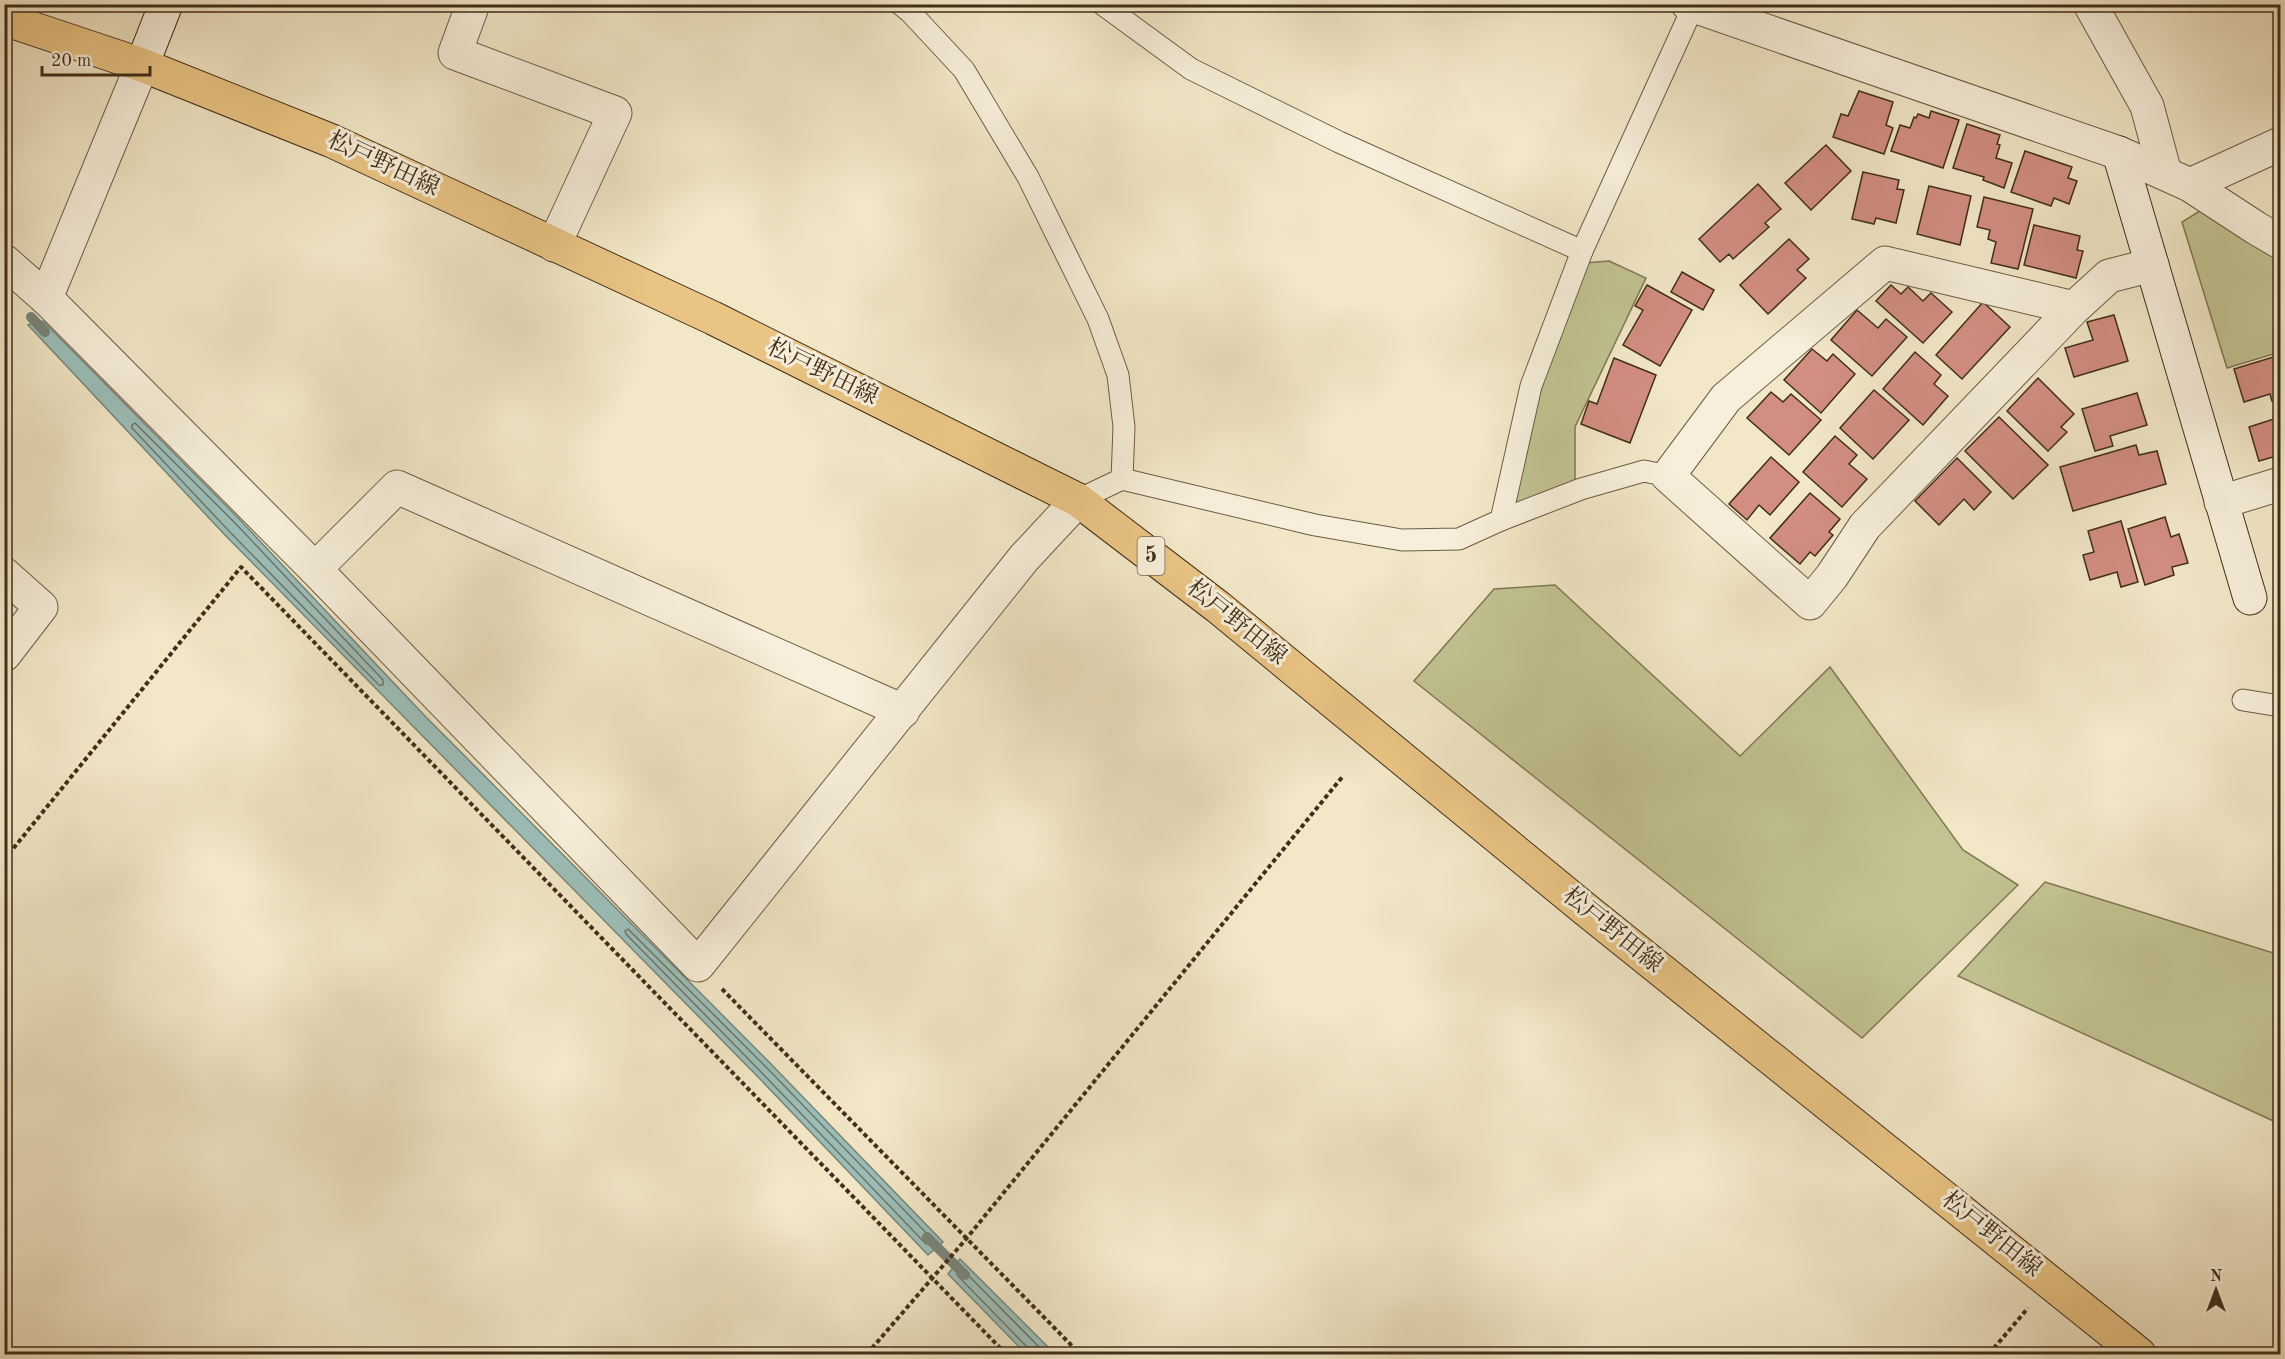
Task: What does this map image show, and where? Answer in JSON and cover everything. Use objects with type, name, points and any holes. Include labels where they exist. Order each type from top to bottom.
[{"type":"main road","name":"松戸野田線","points":[[4,19],[142,65],[332,141],[713,318],[1078,500],[1218,607],[1585,909],[2139,1354]]},
{"type":"street","points":[[46,298],[166,4]]},
{"type":"street","points":[[473,4],[454,53],[615,113],[554,245]]},
{"type":"street","points":[[2090,4],[2147,106],[2177,179]]},
{"type":"street","points":[[1692,5],[2119,153],[2177,179],[2280,242]]},
{"type":"street","points":[[2177,179],[2280,144]]},
{"type":"street","points":[[2119,153],[2250,598]]},
{"type":"street","points":[[4,261],[46,298],[315,569],[698,965],[1024,558],[1078,500]]},
{"type":"street","points":[[2074,308],[1885,263],[1726,398],[1668,477],[1810,603],[1872,519],[2074,308],[2109,276],[2152,265]]},
{"type":"street","points":[[2222,502],[2280,484]]},
{"type":"street","points":[[315,569],[397,487],[903,711]]},
{"type":"street","points":[[4,574],[41,606],[4,655]]},
{"type":"lane","points":[[900,4],[964,69],[1028,177],[1098,319],[1118,375],[1124,427],[1122,480]]},
{"type":"lane","points":[[1102,4],[1191,69],[1339,142],[1582,251]]},
{"type":"lane","points":[[1501,520],[1531,386],[1582,251],[1692,5]]},
{"type":"lane","points":[[1078,500],[1122,480],[1315,525],[1402,540],[1459,539],[1581,489],[1644,471],[1668,477]]},
{"type":"lane","points":[[2242,700],[2280,706]]},
{"type":"path","points":[[4,860],[241,567],[1006,1354]]},
{"type":"path","points":[[867,1354],[966,1239],[1343,776]]},
{"type":"path","points":[[698,965],[1080,1354]]},
{"type":"path","points":[[1989,1354],[2050,1282]]},
{"type":"green space","points":[[2203,209],[2280,255],[2280,352],[2227,368],[2182,222]]},
{"type":"green space","points":[[1609,261],[1646,278],[1575,427],[1575,484],[1517,506],[1513,501],[1537,392],[1584,263]]},
{"type":"green space","points":[[1555,585],[1740,756],[1830,667],[1963,850],[2018,885],[1862,1038],[1414,681],[1494,589]]},
{"type":"green space","points":[[2045,882],[2280,955],[2280,1124],[1958,976]]},
{"type":"water","points":[[43,321],[240,520],[424,715],[772,1065],[943,1242],[928,1255],[759,1078],[224,534],[28,325]]},
{"type":"water","points":[[960,1259],[1055,1354],[1026,1354],[948,1274]]},
{"type":"building","points":[[1859,91],[1893,102],[1886,125],[1893,128],[1884,154],[1833,137],[1841,114],[1848,116]]},
{"type":"building","points":[[1931,111],[1959,120],[1943,168],[1891,151],[1900,125],[1910,128],[1914,117],[1916,118],[1918,114],[1929,118]]},
{"type":"building","points":[[1967,124],[2000,135],[1996,158],[2012,163],[2004,188],[1983,180],[1984,177],[1953,168]]},
{"type":"building","points":[[1826,145],[1851,171],[1811,210],[1785,183]]},
{"type":"building","points":[[2025,151],[2072,167],[2068,178],[2077,181],[2069,204],[2054,198],[2051,206],[2011,192]]},
{"type":"building","points":[[1863,172],[1899,180],[1897,189],[1904,190],[1896,223],[1876,218],[1874,224],[1852,219]]},
{"type":"building","points":[[1758,184],[1781,209],[1765,223],[1769,227],[1733,259],[1729,254],[1720,262],[1699,239]]},
{"type":"building","points":[[1929,186],[1971,196],[1960,245],[1917,234]]},
{"type":"building","points":[[1984,197],[2033,209],[2018,269],[1991,263],[1996,242],[1988,239],[1990,230],[1977,227]]},
{"type":"building","points":[[2034,225],[2080,236],[2077,250],[2083,251],[2076,278],[2024,265]]},
{"type":"building","points":[[1789,239],[1809,259],[1797,270],[1806,278],[1768,314],[1740,285]]},
{"type":"building","points":[[1682,272],[1714,290],[1703,310],[1671,292]]},
{"type":"building","points":[[1647,285],[1692,310],[1660,366],[1623,345],[1643,310],[1635,306]]},
{"type":"building","points":[[1891,285],[1901,294],[1908,287],[1923,301],[1931,293],[1952,312],[1923,343],[1876,301]]},
{"type":"building","points":[[1983,302],[2010,327],[1962,379],[1936,355]]},
{"type":"building","points":[[1857,310],[1878,328],[1886,319],[1907,337],[1872,376],[1831,340]]},
{"type":"building","points":[[2114,315],[2128,361],[2074,377],[2065,348],[2093,340],[2087,322]]},
{"type":"building","points":[[1812,349],[1827,361],[1833,354],[1855,374],[1821,413],[1784,380]]},
{"type":"building","points":[[1915,352],[1941,375],[1934,384],[1948,396],[1923,425],[1883,389]]},
{"type":"building","points":[[2280,355],[2280,399],[2272,401],[2270,394],[2244,402],[2234,369]]},
{"type":"building","points":[[1614,358],[1656,375],[1630,443],[1581,424],[1589,401],[1597,404]]},
{"type":"building","points":[[2038,378],[2074,414],[2061,427],[2067,432],[2048,451],[2007,411]]},
{"type":"building","points":[[1874,390],[1909,420],[1873,459],[1840,428]]},
{"type":"building","points":[[1771,392],[1783,402],[1791,394],[1821,420],[1789,455],[1747,418]]},
{"type":"building","points":[[2137,393],[2147,425],[2110,436],[2113,446],[2095,451],[2082,409]]},
{"type":"building","points":[[1999,417],[2048,465],[2013,499],[1965,451]]},
{"type":"building","points":[[2280,417],[2280,455],[2259,461],[2249,427]]},
{"type":"building","points":[[1835,436],[1857,455],[1849,464],[1867,479],[1842,507],[1803,472]]},
{"type":"building","points":[[2136,445],[2139,455],[2157,451],[2166,484],[2073,511],[2060,467]]},
{"type":"building","points":[[1771,457],[1799,482],[1770,515],[1759,505],[1747,520],[1729,504]]},
{"type":"building","points":[[1957,458],[1991,492],[1974,510],[1964,499],[1939,525],[1915,501]]},
{"type":"building","points":[[1810,493],[1840,519],[1829,532],[1833,535],[1815,556],[1810,552],[1800,564],[1770,538]]},
{"type":"building","points":[[2165,517],[2171,537],[2179,534],[2188,563],[2172,567],[2174,575],[2145,585],[2128,529]]},
{"type":"building","points":[[2121,521],[2138,582],[2121,587],[2117,572],[2090,580],[2083,555],[2094,552],[2088,531]]},
{"type":"waterway","points":[[31,317],[45,332]]},
{"type":"waterway","points":[[927,1237],[965,1275]]}]
